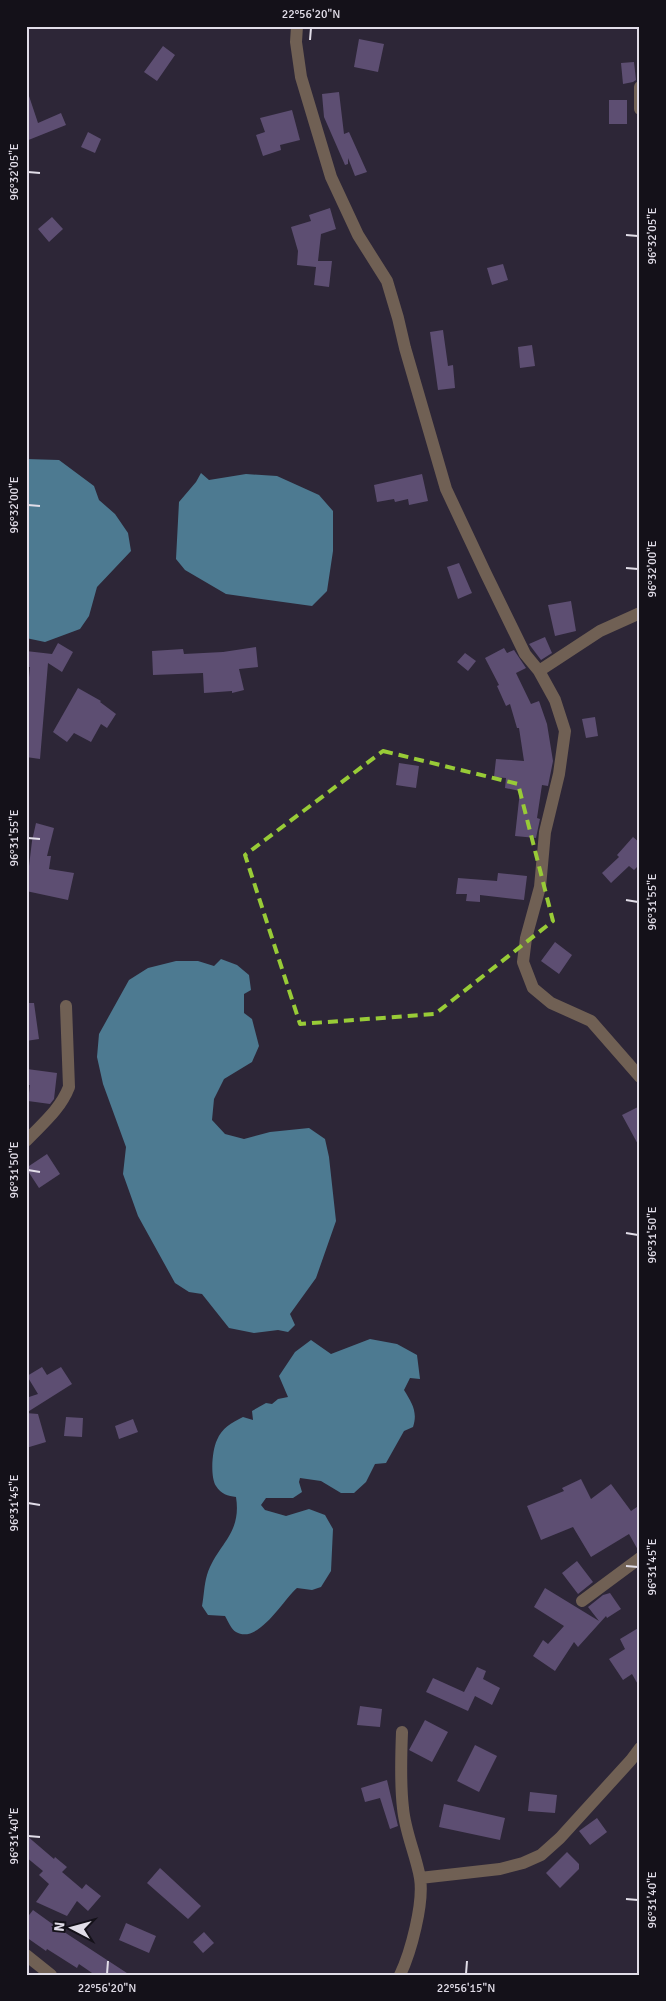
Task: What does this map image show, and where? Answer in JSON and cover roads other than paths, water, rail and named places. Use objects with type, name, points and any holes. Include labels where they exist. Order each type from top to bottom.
[{"type":"street","points":[[297,26],[296,42],[301,77],[331,177],[358,235],[387,281],[398,318],[404,348],[446,489],[525,654],[538,671],[555,700],[565,730],[559,774],[545,832],[540,887],[526,938],[523,962],[533,988],[552,1003],[592,1021],[640,1076]]},
{"type":"street","points":[[640,87],[640,109]]},
{"type":"street","points":[[538,671],[600,631],[640,613]]},
{"type":"street","points":[[26,1142],[56,1111],[65,1098],[69,1087],[66,1006]]},
{"type":"street","points":[[582,1601],[640,1558]]},
{"type":"street","points":[[400,1975],[417,1920],[421,1890],[420,1878],[403,1809],[400,1761],[402,1732]]},
{"type":"street","points":[[420,1878],[500,1869],[523,1863],[541,1855],[560,1838],[640,1748]]},
{"type":"street","points":[[26,1955],[51,1975]]},
{"type":"water","points":[[26,459],[59,460],[94,486],[99,500],[115,514],[128,533],[131,551],[97,587],[89,616],[80,629],[45,642],[26,638]]},
{"type":"water","points":[[201,473],[209,480],[246,474],[277,476],[319,495],[333,511],[333,551],[327,591],[312,606],[226,594],[185,570],[176,559],[179,502]]},
{"type":"water","points":[[221,959],[237,965],[249,975],[251,990],[244,994],[244,1013],[252,1019],[259,1046],[252,1062],[224,1079],[214,1099],[212,1120],[225,1134],[244,1139],[270,1132],[309,1128],[325,1139],[329,1157],[336,1221],[316,1278],[290,1314],[295,1325],[288,1332],[278,1330],[254,1333],[229,1328],[202,1294],[189,1292],[175,1283],[138,1216],[123,1174],[126,1147],[103,1084],[97,1057],[99,1034],[129,980],[148,968],[176,961],[198,961],[214,966]]},
{"type":"water","points":[[370,1339],[397,1344],[417,1355],[420,1379],[410,1378],[404,1390],[412,1403],[415,1417],[413,1427],[404,1431],[386,1463],[375,1464],[366,1482],[354,1493],[341,1493],[321,1481],[300,1478],[299,1482],[302,1492],[293,1498],[266,1498],[261,1505],[265,1510],[286,1516],[309,1509],[325,1515],[333,1529],[331,1571],[321,1587],[312,1590],[297,1588],[261,1627],[253,1632],[244,1634],[236,1632],[225,1616],[208,1615],[202,1606],[205,1583],[211,1564],[232,1530],[237,1510],[236,1497],[222,1493],[214,1482],[212,1463],[217,1440],[224,1429],[235,1421],[243,1417],[253,1420],[252,1411],[266,1403],[272,1404],[278,1399],[288,1397],[279,1376],[295,1352],[311,1340],[331,1354]]}]
